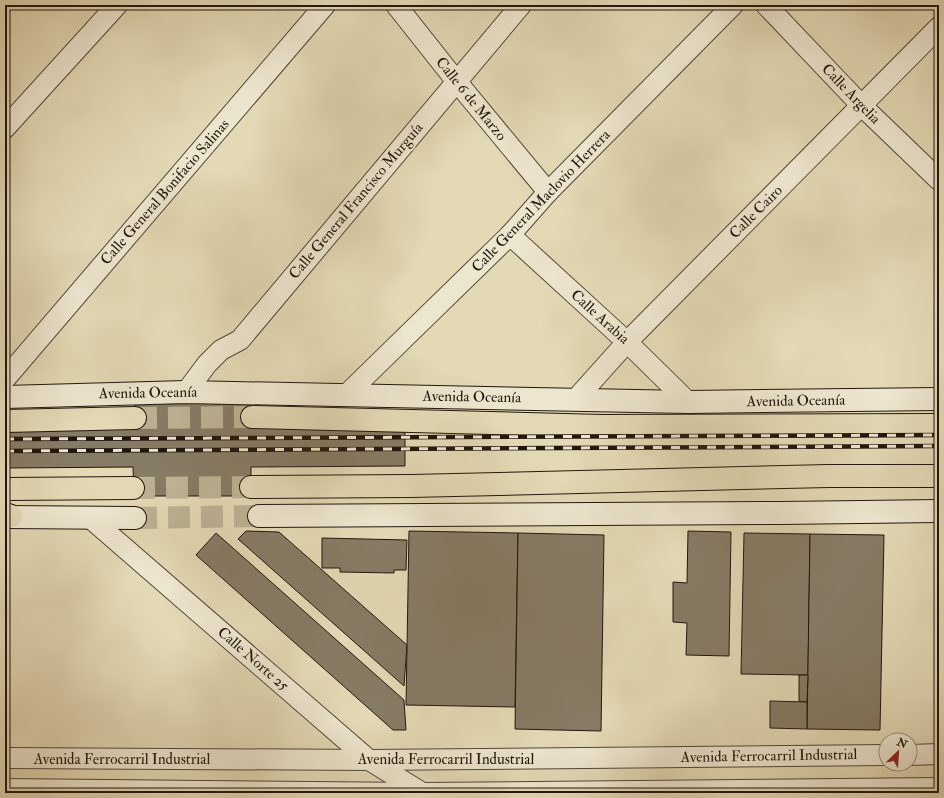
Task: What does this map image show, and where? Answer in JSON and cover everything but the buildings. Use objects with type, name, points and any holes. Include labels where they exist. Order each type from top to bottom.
[{"type":"highway","name":"Avenida Oceanía","points":[[252,417],[604,426],[939,425]]},
{"type":"highway","name":"Avenida Oceanía","points":[[5,421],[135,418]]},
{"type":"highway","points":[[251,487],[411,486],[813,476],[939,476]]},
{"type":"highway","points":[[5,489],[134,488]]},
{"type":"main road","name":"Avenida Oceanía","points":[[5,397],[186,392],[347,394],[688,402],[939,399]]},
{"type":"main road","points":[[259,516],[939,511]]},
{"type":"main road","points":[[7,516],[135,518]]},
{"type":"street","points":[[5,128],[117,5]]},
{"type":"street","name":"Calle General Bonifacio Salinas","points":[[5,380],[325,5]]},
{"type":"street","name":"Calle 6 de Marzo","points":[[396,5],[457,82],[548,192]]},
{"type":"street","name":"Calle General Francisco Murguía","points":[[186,392],[207,364],[221,350],[240,340],[521,5]]},
{"type":"street","name":"Calle General Maclovio Herrera","points":[[347,394],[510,235],[548,192],[733,5]]},
{"type":"street","name":"Calle Argelia","points":[[766,5],[862,106],[939,180]]},
{"type":"street","name":"Calle Cairo","points":[[575,400],[627,342],[939,27]]},
{"type":"street","name":"Calle Arabia","points":[[510,235],[627,342],[688,402]]},
{"type":"street","name":"Calle Norte 25","points":[[89,517],[369,760],[422,793]]},
{"type":"street","points":[[918,755],[939,754]]},
{"type":"street","name":"Avenida Ferrocarril Industrial","points":[[5,758],[369,760],[878,755]]},
{"type":"street","name":"Avenida Ferrocarril Industrial","points":[[5,789],[422,793],[939,788]]},
{"type":"tunnel","points":[[135,418],[252,417]]},
{"type":"tunnel","points":[[133,488],[251,487]]},
{"type":"tunnel","points":[[135,518],[259,516]]},
{"type":"railway","points":[[5,439],[939,435]]},
{"type":"railway","points":[[5,451],[939,446]]}]
